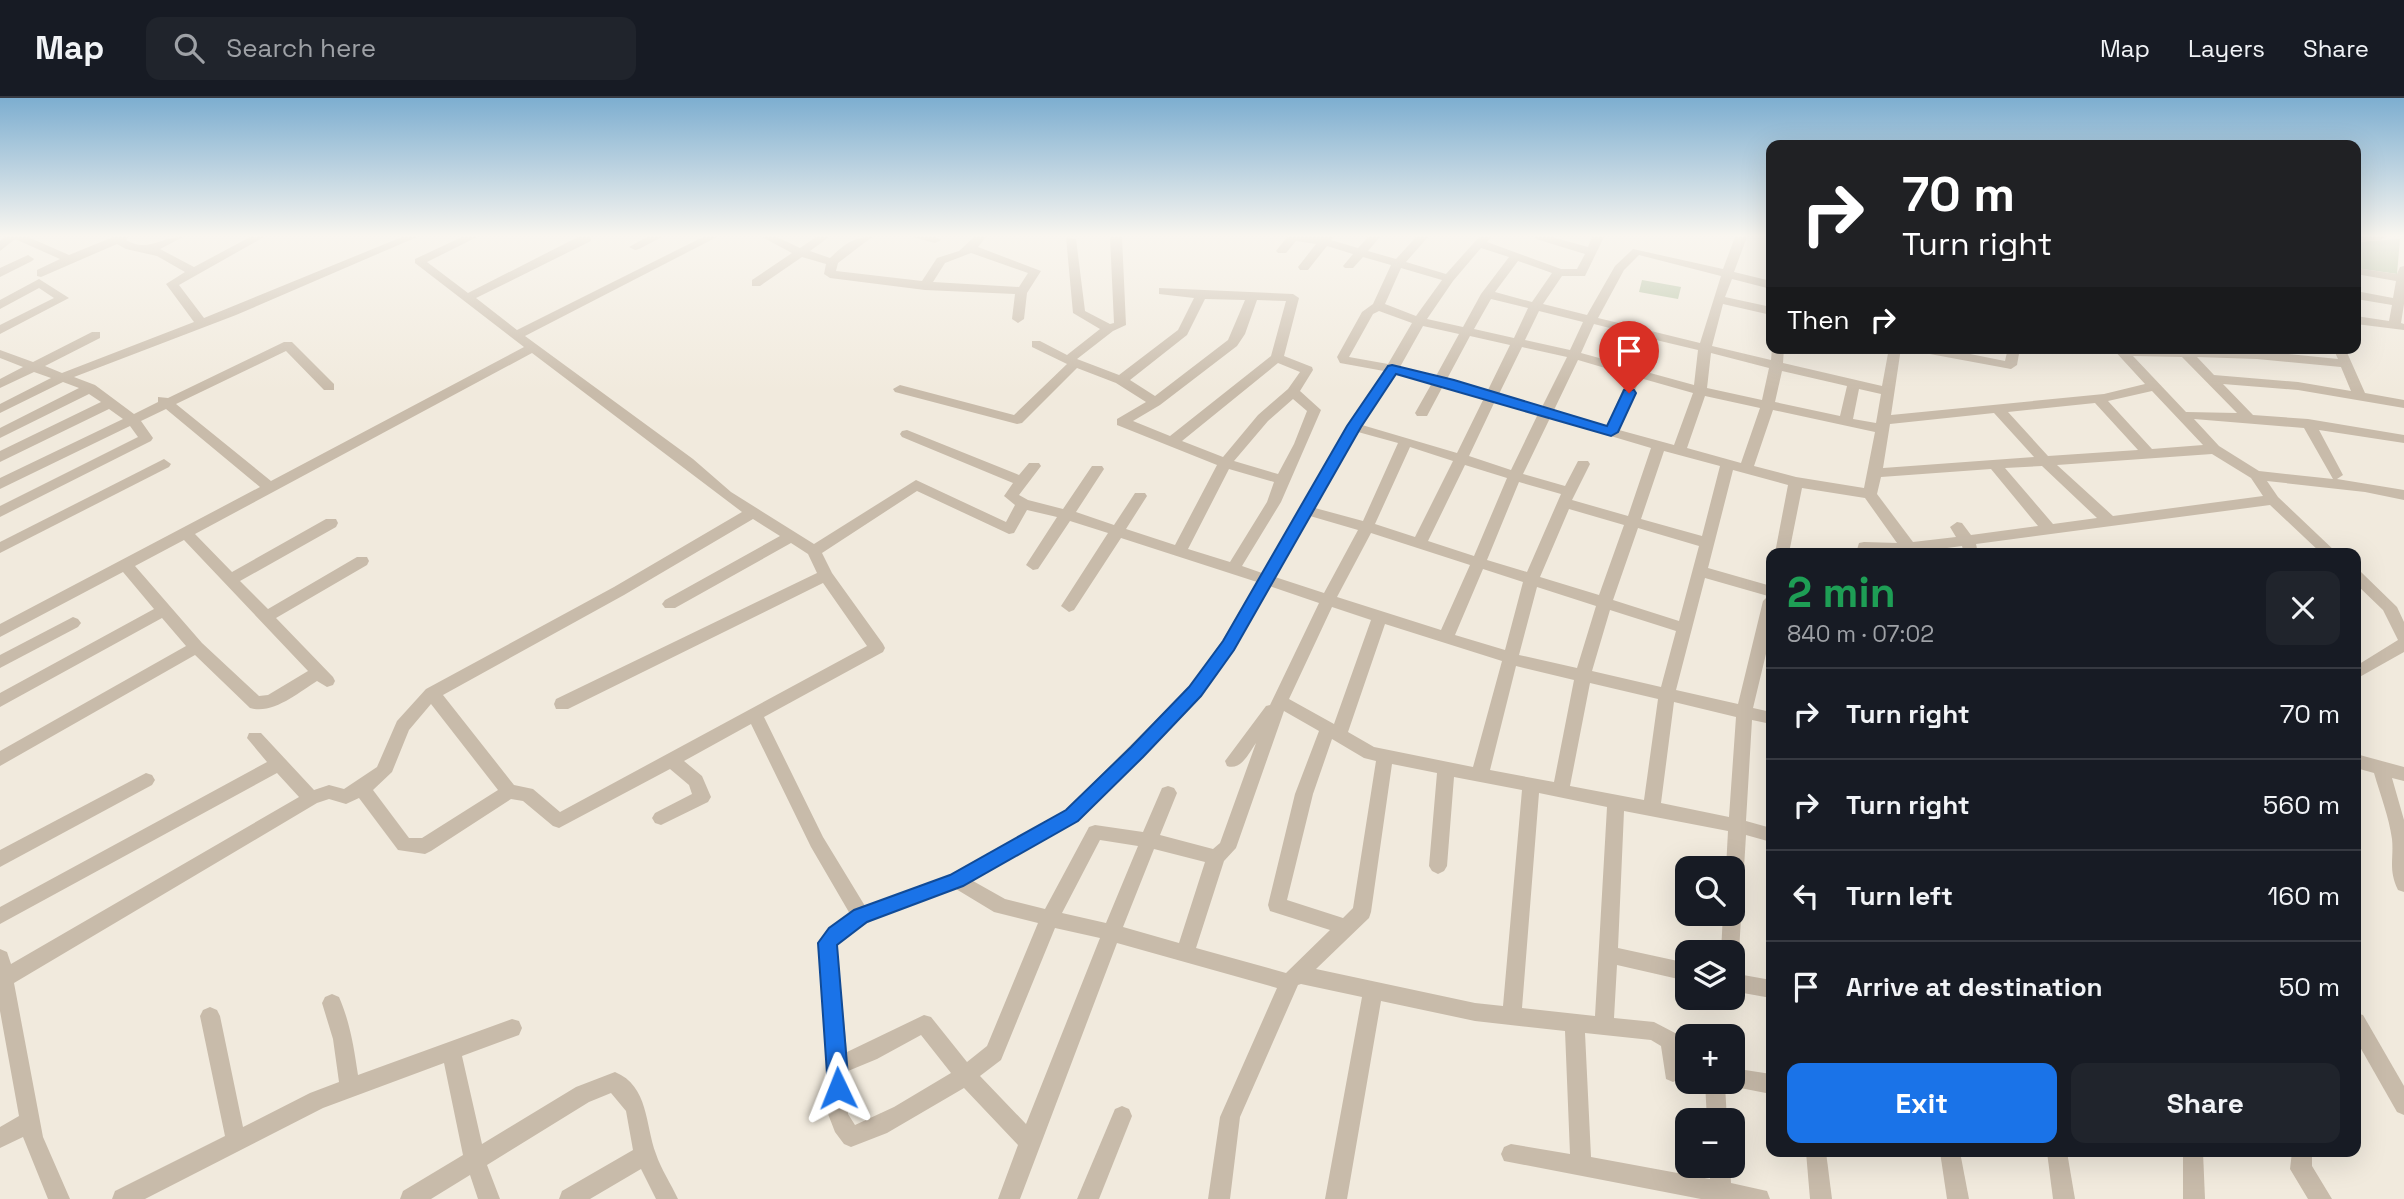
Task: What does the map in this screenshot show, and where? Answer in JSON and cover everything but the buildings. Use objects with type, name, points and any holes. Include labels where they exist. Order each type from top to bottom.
[{"type":"street","points":[[0,305],[29,288]]},
{"type":"street","points":[[0,330],[63,298],[48,288]]},
{"type":"street","points":[[175,288],[201,323]]},
{"type":"street","points":[[0,409],[65,376],[201,323],[280,288]]},
{"type":"street","points":[[362,788],[404,845],[425,846],[509,792],[527,794],[559,821],[877,648],[826,575],[814,551],[726,495],[688,463],[455,288]]},
{"type":"street","points":[[467,298],[487,288]]},
{"type":"street","points":[[517,335],[609,288]]},
{"type":"street","points":[[963,288],[1021,292]]},
{"type":"street","points":[[1018,319],[1023,288]]},
{"type":"street","points":[[1076,288],[1079,313],[1109,328]]},
{"type":"street","points":[[900,389],[1017,420],[1072,362],[1109,328],[1120,325],[1118,288]]},
{"type":"street","points":[[1385,288],[1378,306],[1368,312],[1343,357],[1350,362],[1439,380],[1659,446],[1796,482],[1870,494]]},
{"type":"street","points":[[1216,857],[1149,840],[1095,832],[1050,918],[995,1053],[966,1076],[859,1136],[851,1137],[842,1125],[838,1114],[838,1064],[827,943],[861,916],[957,881],[1072,815],[1195,691],[1228,645],[1354,426],[1442,288]]},
{"type":"street","points":[[1422,413],[1465,331],[1491,288]]},
{"type":"street","points":[[1419,544],[1536,305],[1548,288]]},
{"type":"street","points":[[1446,638],[1516,476],[1608,288]]},
{"type":"street","points":[[1679,451],[1700,391],[1705,348],[1722,288]]},
{"type":"street","points":[[2361,321],[2399,327],[2401,288]]},
{"type":"street","points":[[1163,292],[1293,298],[1278,358],[1170,443]]},
{"type":"street","points":[[1487,294],[1777,366],[1888,390]]},
{"type":"street","points":[[1122,380],[1183,332],[1200,295]]},
{"type":"street","points":[[2361,296],[2398,303]]},
{"type":"street","points":[[1252,297],[1240,334],[1233,343],[1155,402],[1122,422],[1225,463],[1282,480]]},
{"type":"street","points":[[1718,299],[1766,310]]},
{"type":"street","points":[[1378,306],[1419,321],[1574,355],[1700,391],[1846,421],[1882,425],[2099,398],[2154,387]]},
{"type":"street","points":[[1611,432],[1638,373],[1652,334]]},
{"type":"street","points":[[0,384],[96,335]]},
{"type":"street","points":[[1036,344],[1072,362],[1122,380],[1155,402]]},
{"type":"street","points":[[0,484],[165,401],[288,345],[329,387]]},
{"type":"street","points":[[0,631],[127,566],[533,348]]},
{"type":"street","points":[[0,354],[65,376],[90,388],[132,419],[145,432],[146,438],[3,506]]},
{"type":"street","points":[[1746,469],[1767,405],[1777,366],[1777,354]]},
{"type":"street","points":[[1894,354],[1870,494],[1902,548]]},
{"type":"street","points":[[1950,354],[2011,365],[2013,354]]},
{"type":"street","points":[[2128,354],[2154,387],[2217,451],[2256,475],[2273,500],[2325,548]]},
{"type":"street","points":[[2129,354],[2189,415],[2217,451]]},
{"type":"street","points":[[2186,354],[2248,418]]},
{"type":"street","points":[[2256,354],[2267,383]]},
{"type":"street","points":[[2270,354],[2346,364]]},
{"type":"street","points":[[2342,354],[2360,397]]},
{"type":"street","points":[[1179,551],[1225,463],[1263,418],[1293,392],[1307,370],[1278,358]]},
{"type":"street","points":[[2210,379],[2267,383],[2404,404]]},
{"type":"street","points":[[1846,421],[1854,383]]},
{"type":"street","points":[[0,434],[90,388]]},
{"type":"street","points":[[1233,569],[1274,502],[1314,410],[1293,392]]},
{"type":"street","points":[[2099,398],[2149,454]]},
{"type":"street","points":[[165,401],[271,489]]},
{"type":"street","points":[[0,457],[110,403]]},
{"type":"street","points":[[1999,410],[2045,461],[2108,520]]},
{"type":"street","points":[[2189,415],[2308,423],[2404,439]]},
{"type":"street","points":[[2308,423],[2336,475]]},
{"type":"street","points":[[1354,426],[1516,476],[1633,522],[1708,543]]},
{"type":"street","points":[[907,434],[1023,482]]},
{"type":"street","points":[[1185,953],[1216,857],[1227,848],[1280,701],[1328,600],[1367,527],[1406,441]]},
{"type":"street","points":[[1561,790],[1583,676],[1604,604],[1659,446]]},
{"type":"street","points":[[1875,473],[2217,451]]},
{"type":"street","points":[[0,548],[164,464]]},
{"type":"street","points":[[1480,774],[1531,580],[1583,464]]},
{"type":"street","points":[[1652,808],[1667,694],[1728,464]]},
{"type":"street","points":[[1995,465],[2048,528]]},
{"type":"street","points":[[1034,466],[1011,496],[1023,504],[1068,515],[1511,659],[1766,717]]},
{"type":"street","points":[[1033,565],[1097,470]]},
{"type":"street","points":[[2256,475],[2263,470],[2336,475],[2404,487]]},
{"type":"street","points":[[2256,475],[2365,487],[2404,495]]},
{"type":"street","points":[[1784,548],[1796,482]]},
{"type":"street","points":[[814,551],[916,485],[1009,529],[1023,504]]},
{"type":"street","points":[[1069,606],[1140,496]]},
{"type":"street","points":[[1925,548],[1969,546],[2048,528],[2273,500]]},
{"type":"street","points":[[1305,510],[1367,527],[1684,628]]},
{"type":"street","points":[[5,978],[310,798],[329,792],[346,797],[362,788],[382,774],[393,754],[401,729],[415,709],[432,693],[753,512]]},
{"type":"street","points":[[231,579],[331,523]]},
{"type":"street","points":[[1957,527],[1969,546]]},
{"type":"street","points":[[127,566],[196,647],[256,703],[271,701],[323,677],[187,534]]},
{"type":"street","points":[[670,604],[791,537]]},
{"type":"street","points":[[1864,548],[1884,548]]},
{"type":"street","points":[[266,617],[362,561]]},
{"type":"street","points":[[1699,570],[1766,590]]},
{"type":"street","points":[[562,704],[826,575]]},
{"type":"street","points":[[2361,580],[2396,609],[2404,638]]},
{"type":"street","points":[[0,701],[165,610]]},
{"type":"street","points":[[1346,927],[1277,905],[1304,794],[1334,731],[1380,617]]},
{"type":"street","points":[[0,662],[73,623]]},
{"type":"street","points":[[2361,670],[2404,644]]},
{"type":"street","points":[[0,759],[196,647]]},
{"type":"street","points":[[1731,940],[1740,826],[1744,712],[1765,655]]},
{"type":"street","points":[[432,693],[509,792]]},
{"type":"street","points":[[1280,701],[1370,753],[1652,808],[1766,834]]},
{"type":"street","points":[[1233,761],[1280,701]]},
{"type":"street","points":[[755,715],[817,842],[861,916]]},
{"type":"street","points":[[255,738],[310,798]]},
{"type":"street","points":[[1219,1199],[1230,1117],[1293,979],[1362,912],[1385,755]]},
{"type":"street","points":[[661,818],[702,797],[696,781],[672,760]]},
{"type":"street","points":[[2361,762],[2404,774]]},
{"type":"street","points":[[0,916],[279,764]]},
{"type":"street","points":[[1438,866],[1446,767]]},
{"type":"street","points":[[2381,768],[2403,841],[2399,864],[2404,884]]},
{"type":"street","points":[[0,859],[146,780]]},
{"type":"street","points":[[1512,1016],[1531,784]]},
{"type":"street","points":[[1009,1199],[1026,1156],[1028,1141],[1041,1118],[1111,933],[1168,793]]},
{"type":"street","points":[[1604,1026],[1616,801]]},
{"type":"street","points":[[957,881],[1001,906],[1293,979],[1373,990],[1475,1012],[1654,1031],[1670,1041],[1673,1072]]},
{"type":"street","points":[[1607,954],[1675,969]]},
{"type":"street","points":[[0,958],[5,978],[5,1005],[33,1137],[59,1199]]},
{"type":"street","points":[[1745,984],[1766,988]]},
{"type":"street","points":[[1336,1199],[1373,990]]},
{"type":"street","points":[[332,1003],[343,1039],[350,1088]]},
{"type":"street","points":[[210,1016],[236,1141]]},
{"type":"street","points":[[1576,1023],[1581,1166]]},
{"type":"street","points":[[838,1064],[850,1062],[900,1033],[924,1024],[966,1076],[1028,1141]]},
{"type":"street","points":[[123,1199],[317,1100],[512,1028]]},
{"type":"street","points":[[2361,1031],[2404,1105]]},
{"type":"street","points":[[451,1051],[475,1161],[489,1199]]},
{"type":"street","points":[[1745,1080],[1766,1083]]},
{"type":"street","points":[[411,1199],[583,1094],[615,1082],[635,1106],[645,1154],[667,1199]]},
{"type":"street","points":[[1088,1199],[1122,1116]]},
{"type":"street","points":[[0,1138],[30,1121]]},
{"type":"street","points":[[576,1197],[645,1154]]},
{"type":"street","points":[[1511,1154],[1759,1199]]},
{"type":"street","points":[[1817,1157],[1821,1199]]},
{"type":"street","points":[[1951,1157],[1958,1199]]},
{"type":"street","points":[[2058,1157],[2064,1199]]},
{"type":"street","points":[[2193,1157],[2194,1199]]},
{"type":"street","points":[[2302,1157],[2301,1169],[2321,1199]]},
{"type":"street","points":[[1720,1178],[1721,1192]]},
{"type":"green space","points":[[1640,288],[1681,288],[1678,299],[1639,292]]},
{"type":"route","points":[[838,1088],[827,943],[861,916],[957,881],[1072,815],[1137,752],[1195,691],[1228,645],[1354,426],[1392,369],[1449,383],[1611,432],[1629,393]]}]
